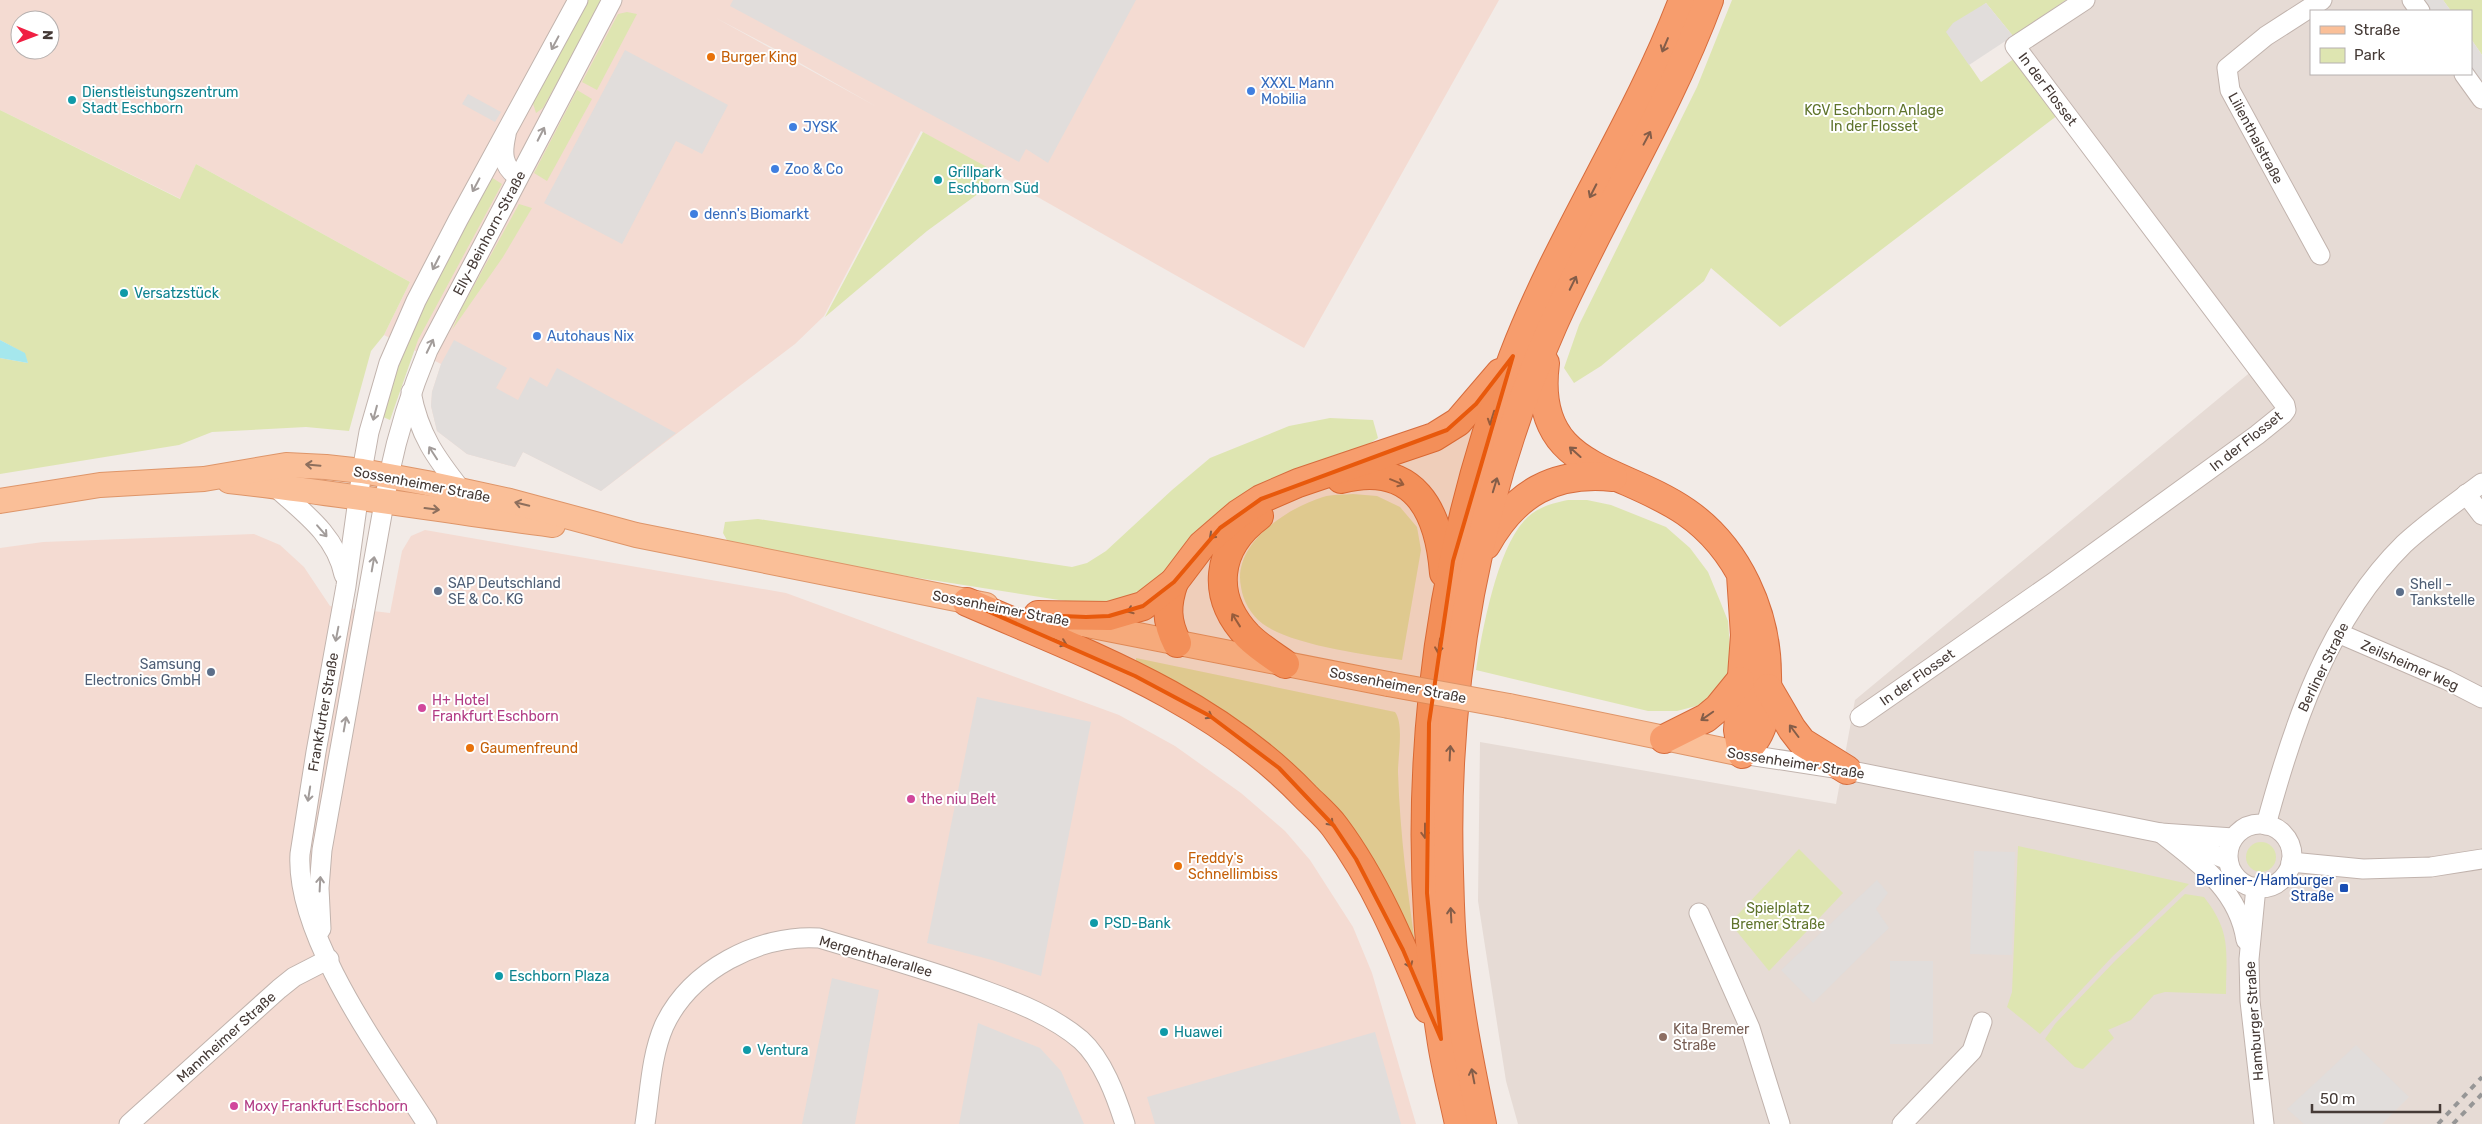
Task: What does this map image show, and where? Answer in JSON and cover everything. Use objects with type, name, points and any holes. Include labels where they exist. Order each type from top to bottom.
[{"type":"highway","points":[[1459,1124],[1441,1039],[1432,962],[1425,831],[1429,723],[1445,598],[1470,493],[1514,356],[1549,278],[1654,71],[1683,0]]},
{"type":"highway","points":[[1482,1124],[1464,1034],[1454,958],[1448,832],[1451,725],[1460,648],[1475,566],[1491,500],[1515,421],[1552,327],[1593,242],[1675,84],[1709,0]]},
{"type":"highway","points":[[1552,327],[1542,384],[1543,404],[1549,420],[1565,443],[1586,462],[1617,478],[1654,492],[1688,512],[1716,538],[1750,592],[1760,621],[1765,646],[1768,688],[1766,712],[1759,736],[1742,754]]},
{"type":"highway","points":[[1038,616],[1086,617],[1127,612],[1143,606],[1174,582],[1202,545],[1214,534],[1261,499],[1298,483],[1418,444],[1447,430],[1476,404],[1514,356]]},
{"type":"highway","points":[[1285,664],[1260,647],[1247,635],[1236,620],[1223,588],[1226,557],[1234,540],[1245,527],[1284,500],[1332,481],[1368,475],[1385,477],[1414,490],[1426,502],[1439,533],[1445,598]]},
{"type":"highway","points":[[1475,566],[1502,518],[1516,503],[1529,494],[1545,486],[1576,478],[1588,476],[1617,478]]},
{"type":"highway","points":[[1741,575],[1745,620],[1738,730],[1742,754]]},
{"type":"highway","points":[[1174,582],[1169,596],[1167,616],[1177,643]]},
{"type":"highway","points":[[967,602],[1135,676],[1210,716],[1279,768],[1334,826],[1356,859],[1403,950],[1441,1039]]},
{"type":"highway","points":[[1664,739],[1706,718],[1718,708],[1740,681]]},
{"type":"highway","points":[[1768,688],[1792,729],[1802,742],[1847,770]]},
{"type":"main road","name":"Sossenheimer Straße","points":[[0,501],[100,485],[204,479],[286,465],[362,471],[389,475],[528,506],[636,535],[1038,616],[1509,706],[1742,754]]},
{"type":"main road","name":"Sossenheimer Straße","points":[[204,479],[274,486],[636,535]]},
{"type":"street","points":[[362,471],[369,432],[389,363],[416,301],[508,126],[578,0]]},
{"type":"street","name":"Elly-Beinhorn-Straße","points":[[389,475],[395,445],[411,391],[428,350],[612,0]]},
{"type":"street","name":"In der Flosset","points":[[1860,717],[2242,446],[2286,410],[2279,397],[2015,46],[2085,0]]},
{"type":"street","name":"Lilienthalstraße","points":[[2320,255],[2230,90],[2227,68],[2266,36],[2322,0]]},
{"type":"street","points":[[2465,75],[2482,99]]},
{"type":"street","points":[[508,126],[503,154],[510,171],[518,177]]},
{"type":"street","points":[[411,391],[416,414],[427,444],[462,491]]},
{"type":"street","name":"Frankfurter Straße","points":[[362,471],[346,586],[316,752],[299,868],[304,898],[311,920],[350,1002],[427,1124]]},
{"type":"street","name":"Frankfurter Straße","points":[[327,955],[320,913],[322,850],[389,475]]},
{"type":"street","name":"Berliner Straße","points":[[2266,825],[2288,747],[2303,704],[2338,633],[2381,570],[2405,544],[2482,482]]},
{"type":"street","points":[[274,486],[307,515],[334,546],[339,556],[346,586]]},
{"type":"street","points":[[2466,494],[2482,515]]},
{"type":"street","name":"Zeilsheimer Weg","points":[[2338,633],[2447,680],[2482,698]]},
{"type":"street","name":"Sossenheimer Straße","points":[[1742,754],[1847,770],[2161,833],[2234,838]]},
{"type":"street","points":[[2266,825],[2274,828],[2286,838],[2291,854],[2291,862],[2282,878],[2265,887],[2256,887],[2246,884],[2237,878],[2228,860],[2234,838],[2244,828],[2266,825]]},
{"type":"street","points":[[2161,833],[2210,872],[2232,898],[2244,926],[2249,959]]},
{"type":"street","name":"Sossenheimer Straße","points":[[2161,833],[2228,860]]},
{"type":"street","points":[[2291,862],[2363,869],[2431,866],[2482,859]]},
{"type":"street","name":"Hamburger Straße","points":[[2256,887],[2249,959],[2250,1001],[2264,1124]]},
{"type":"street","points":[[1699,913],[1750,1028],[1780,1124]]},
{"type":"street","name":"Mergenthalerallee","points":[[645,1124],[656,1052],[665,1026],[678,1005],[699,981],[730,959],[756,946],[779,939],[802,937],[819,938],[926,968],[1011,1001],[1058,1024],[1081,1041],[1095,1057],[1107,1079],[1125,1124]]},
{"type":"street","name":"Mannheimer Straße","points":[[129,1124],[279,989],[327,955]]},
{"type":"street","points":[[1902,1124],[1972,1051],[1982,1022]]},
{"type":"highlighted area","points":[[1513,356],[1453,561],[1429,723],[1427,893],[1441,1039],[1403,950],[1356,859],[1334,826],[1279,768],[1210,716],[1135,676],[967,602],[1038,615],[1086,617],[1109,616],[1143,606],[1174,582],[1220,528],[1261,499],[1447,430],[1476,404]]},
{"type":"shaded area","points":[[0,0],[1499,0],[1304,348],[921,131],[824,316],[795,344],[601,491],[523,452],[515,467],[467,454],[437,431],[431,406],[432,392],[441,364],[384,335],[410,282],[196,164],[181,199],[0,110]],"holes":[[[716,18],[777,50],[877,107]]]},
{"type":"shaded area","points":[[733,0],[1136,0],[1048,163],[1026,149],[1019,162],[730,6]]},
{"type":"shaded area","points":[[2093,0],[2419,0],[2426,10],[2310,10],[2310,75],[2471,75],[2482,90],[2482,1124],[1518,1124],[1506,1081],[1478,901],[1480,742],[1836,804],[1855,700],[2253,370],[2013,52]]},
{"type":"shaded area","points":[[2422,0],[2443,0],[2450,10],[2429,10]]},
{"type":"shaded area","points":[[1986,3],[2013,36],[1969,65],[1946,32],[1953,23]]},
{"type":"shaded area","points":[[2472,40],[2482,55],[2482,85],[2472,70]]},
{"type":"shaded area","points":[[625,50],[728,105],[702,154],[676,141],[622,244],[544,203]]},
{"type":"shaded area","points":[[468,94],[501,112],[495,122],[462,104]]},
{"type":"shaded area","points":[[454,340],[507,368],[496,388],[518,400],[530,377],[547,387],[557,368],[676,433],[601,491],[523,452],[515,467],[467,454],[437,431],[431,406],[432,392],[441,364]]},
{"type":"shaded area","points":[[425,530],[786,593],[1119,715],[1175,746],[1241,793],[1285,831],[1310,860],[1353,927],[1372,973],[1416,1124],[0,1124],[0,548],[43,542],[254,534],[280,545],[304,567],[330,606],[390,613],[402,551],[411,536]]},
{"type":"shaded area","points":[[977,697],[1091,722],[1041,976],[992,960],[927,943]]},
{"type":"shaded area","points":[[1974,851],[2015,852],[2012,955],[1970,954]]},
{"type":"shaded area","points":[[1877,880],[1888,893],[1876,909],[1889,928],[1813,1003],[1781,970]]},
{"type":"shaded area","points":[[1890,961],[1933,961],[1933,1044],[1890,1044]]},
{"type":"shaded area","points":[[832,978],[879,990],[855,1124],[802,1124]]},
{"type":"shaded area","points":[[978,1023],[1040,1048],[1061,1071],[1084,1124],[959,1124]]},
{"type":"shaded area","points":[[1375,1032],[1401,1124],[1155,1124],[1147,1097]]},
{"type":"shaded area","points":[[2356,1045],[2409,1097],[2382,1124],[2304,1124],[2287,1109]]},
{"type":"green space","points":[[584,0],[603,0],[543,108],[536,113],[531,97]]},
{"type":"green space","name":"KGV Eschborn Anlage In der Flosset","points":[[1732,0],[2066,0],[2013,36],[1986,3],[1947,32],[1981,82],[2015,58],[2058,115],[1780,327],[1711,268],[1704,281],[1601,366],[1574,383],[1564,368],[1579,325],[1697,87]]},
{"type":"green space","points":[[2443,0],[2482,0],[2482,55],[2472,40],[2472,10],[2450,10]]},
{"type":"green space","points":[[627,12],[637,14],[597,90],[582,82],[618,14]]},
{"type":"green space","points":[[577,90],[592,99],[547,181],[534,173]]},
{"type":"green space","points":[[0,110],[180,199],[196,164],[410,282],[384,335],[371,351],[349,431],[306,427],[212,432],[179,445],[0,474],[0,358],[28,363],[24,353],[0,340]]},
{"type":"green space","points":[[923,132],[994,171],[986,188],[927,231],[825,317]]},
{"type":"green space","points":[[491,177],[502,184],[418,340],[390,420],[381,416],[399,362],[427,299]]},
{"type":"green space","points":[[519,204],[532,208],[503,257],[452,330],[461,309]]},
{"type":"green space","points":[[1330,418],[1373,420],[1378,438],[1154,585],[1120,603],[1072,602],[810,561],[729,544],[723,533],[725,522],[758,519],[1072,567],[1087,563],[1106,551],[1210,458],[1289,426]]},
{"type":"green space","points":[[1353,494],[1377,496],[1400,507],[1417,527],[1421,550],[1402,660],[1330,648],[1292,638],[1263,624],[1248,607],[1242,592],[1240,571],[1245,556],[1253,543],[1265,530],[1279,519],[1309,502],[1327,496]]},
{"type":"green space","points":[[1568,500],[1587,500],[1611,505],[1666,527],[1690,548],[1708,572],[1728,621],[1730,648],[1727,677],[1700,705],[1677,711],[1648,711],[1476,670],[1492,592],[1514,534],[1528,516],[1539,509]]},
{"type":"green space","points":[[1136,658],[1395,712],[1398,717],[1400,732],[1398,772],[1403,842],[1417,957],[1344,820],[1136,668]]},
{"type":"green space","points":[[2261,842],[2272,846],[2276,857],[2272,868],[2261,872],[2250,868],[2246,857],[2250,846]]},
{"type":"green space","points":[[2018,846],[2189,884],[2112,957],[2040,1034],[2007,1007],[2012,992]]},
{"type":"green space","name":"Spielplatz Bremer Straße","points":[[1799,849],[1843,893],[1769,971],[1730,923]]},
{"type":"green space","points":[[2185,894],[2204,897],[2219,921],[2225,943],[2226,994],[2165,992],[2154,995],[2131,1020],[2108,1030],[2114,1038],[2083,1069],[2075,1067],[2045,1039],[2055,1024],[2115,961]]},
{"type":"water","points":[[0,340],[25,353],[28,363],[0,358]]},
{"type":"railway","points":[[2438,1124],[2482,1077]]},
{"type":"railway","points":[[2453,1124],[2482,1094]]},
{"type":"place","name":"Burger King","points":[[711,57]]},
{"type":"place","name":"XXXL Mann Mobilia","points":[[1251,91]]},
{"type":"place","name":"Dienstleistungszentrum Stadt Eschborn","points":[[72,100]]},
{"type":"place","name":"JYSK","points":[[793,127]]},
{"type":"place","name":"Zoo & Co","points":[[775,169]]},
{"type":"place","name":"Grillpark Eschborn Süd","points":[[938,180]]},
{"type":"place","name":"denn's Biomarkt","points":[[694,214]]},
{"type":"place","name":"Versatzstück","points":[[124,293]]},
{"type":"place","name":"Autohaus Nix","points":[[537,336]]},
{"type":"place","name":"SAP Deutschland SE & Co. KG","points":[[438,591]]},
{"type":"place","name":"Shell - Tankstelle","points":[[2400,592]]},
{"type":"place","name":"Samsung Electronics GmbH","points":[[211,672]]},
{"type":"place","name":"H+ Hotel Frankfurt Eschborn","points":[[422,708]]},
{"type":"place","name":"Gaumenfreund","points":[[470,748]]},
{"type":"place","name":"the niu Belt","points":[[911,799]]},
{"type":"place","name":"Freddy's Schnellimbiss","points":[[1178,866]]},
{"type":"place","name":"Berliner-/Hamburger Straße","points":[[2344,888]]},
{"type":"place","name":"PSD-Bank","points":[[1094,923]]},
{"type":"place","name":"Eschborn Plaza","points":[[499,976]]},
{"type":"place","name":"Huawei","points":[[1164,1032]]},
{"type":"place","name":"Kita Bremer Straße","points":[[1663,1037]]},
{"type":"place","name":"Ventura","points":[[747,1050]]},
{"type":"place","name":"Moxy Frankfurt Eschborn","points":[[234,1106]]}]
